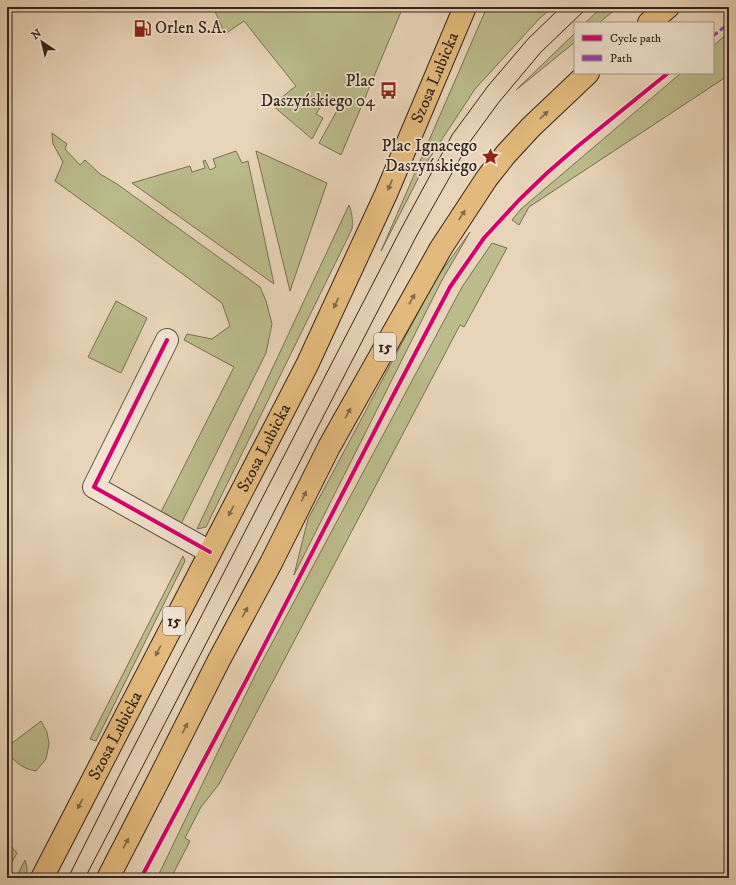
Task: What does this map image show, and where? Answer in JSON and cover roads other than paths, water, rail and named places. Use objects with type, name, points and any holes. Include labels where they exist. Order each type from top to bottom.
[{"type":"main road","name":"Szosa Lubicka","points":[[42,878],[307,365],[386,194],[465,7]]},
{"type":"main road","points":[[650,22],[668,7]]},
{"type":"main road","name":"15","points":[[108,878],[271,563],[329,447],[441,248],[487,178],[506,154],[531,127],[587,74]]},
{"type":"street","points":[[167,340],[94,487],[210,552]]},
{"type":"tram line","points":[[68,878],[123,768],[401,229],[452,135],[488,86],[528,39],[561,7]]},
{"type":"tram line","points":[[85,878],[417,235],[469,143],[499,102],[541,52],[588,7]]},
{"type":"place","name":"Orlen S.A.","points":[[142,28]]},
{"type":"place","name":"Plac Daszyńskiego 04","points":[[388,91]]},
{"type":"place","name":"Plac Ignacego Daszyńskiego","points":[[490,156]]}]
